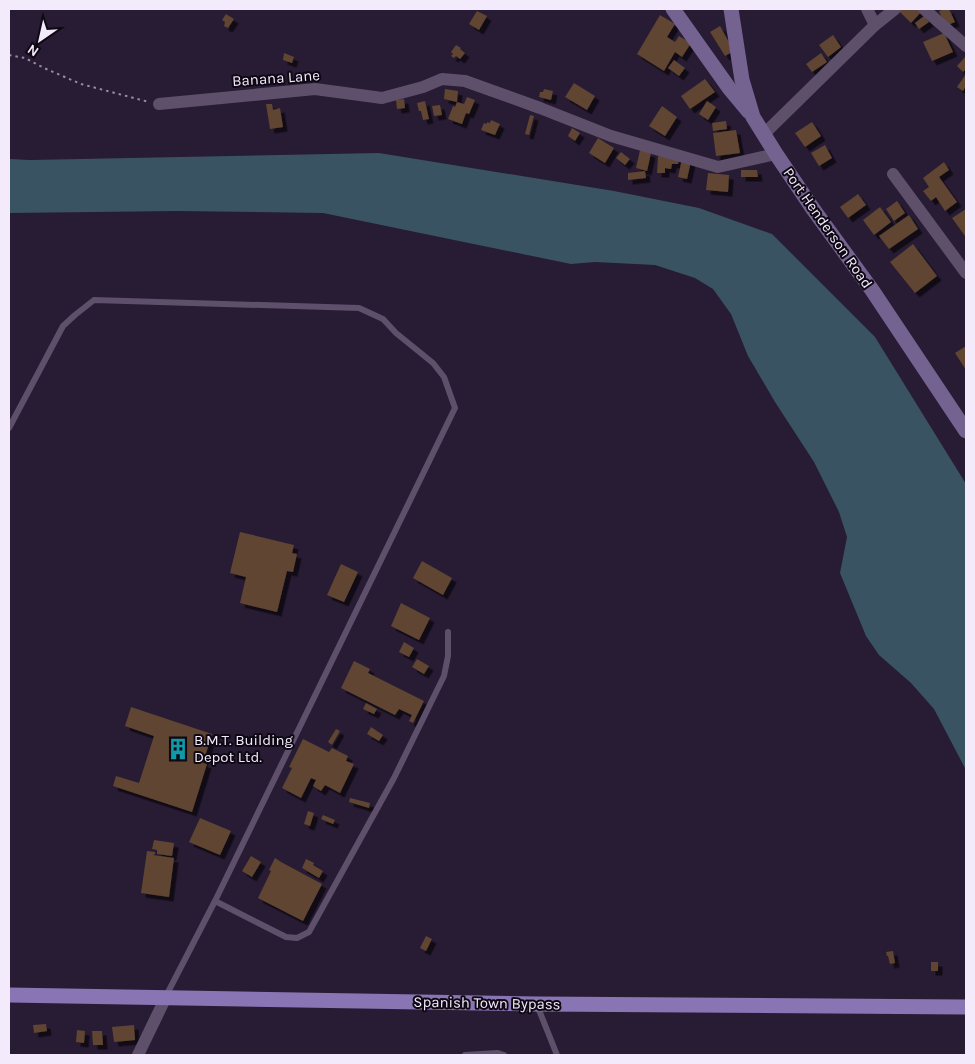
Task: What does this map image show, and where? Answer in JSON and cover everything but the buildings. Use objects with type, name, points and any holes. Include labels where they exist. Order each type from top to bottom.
[{"type":"main road","name":"Spanish Town Bypass","points":[[9,995],[537,1004],[966,1007]]},
{"type":"street","points":[[673,9],[729,88],[753,117]]},
{"type":"street","name":"Port Henderson Road","points":[[731,9],[742,80],[753,117],[813,209],[872,290],[964,423]]},
{"type":"street","points":[[867,9],[875,25]]},
{"type":"street","points":[[764,134],[875,25],[895,9]]},
{"type":"street","points":[[924,9],[966,46]]},
{"type":"street","name":"Banana Lane","points":[[159,104],[315,89],[382,98],[442,80],[465,81],[610,136],[718,167],[776,154]]},
{"type":"street","points":[[893,174],[966,273]]},
{"type":"street","points":[[138,1055],[166,997]]},
{"type":"lane","points":[[9,428],[63,326],[94,300],[359,308],[383,319],[396,333],[433,363],[444,377],[455,408],[215,901],[166,997]]},
{"type":"lane","points":[[215,901],[286,937],[297,938],[309,932],[394,778],[444,676],[448,656],[448,632]]},
{"type":"lane","points":[[537,1004],[557,1055]]},
{"type":"lane","points":[[465,1055],[498,1053],[504,1055]]},
{"type":"path","points":[[9,55],[25,58],[81,84],[159,104]]},
{"type":"water","points":[[379,153],[614,191],[699,208],[772,234],[875,337],[966,484],[966,770],[934,709],[911,683],[879,655],[866,636],[840,573],[847,537],[839,512],[814,462],[748,356],[731,314],[713,289],[695,278],[655,265],[595,262],[571,264],[323,213],[177,211],[9,213],[9,159]]},
{"type":"place","name":"B.M.T. Building Depot Ltd.","points":[[178,749]]}]
